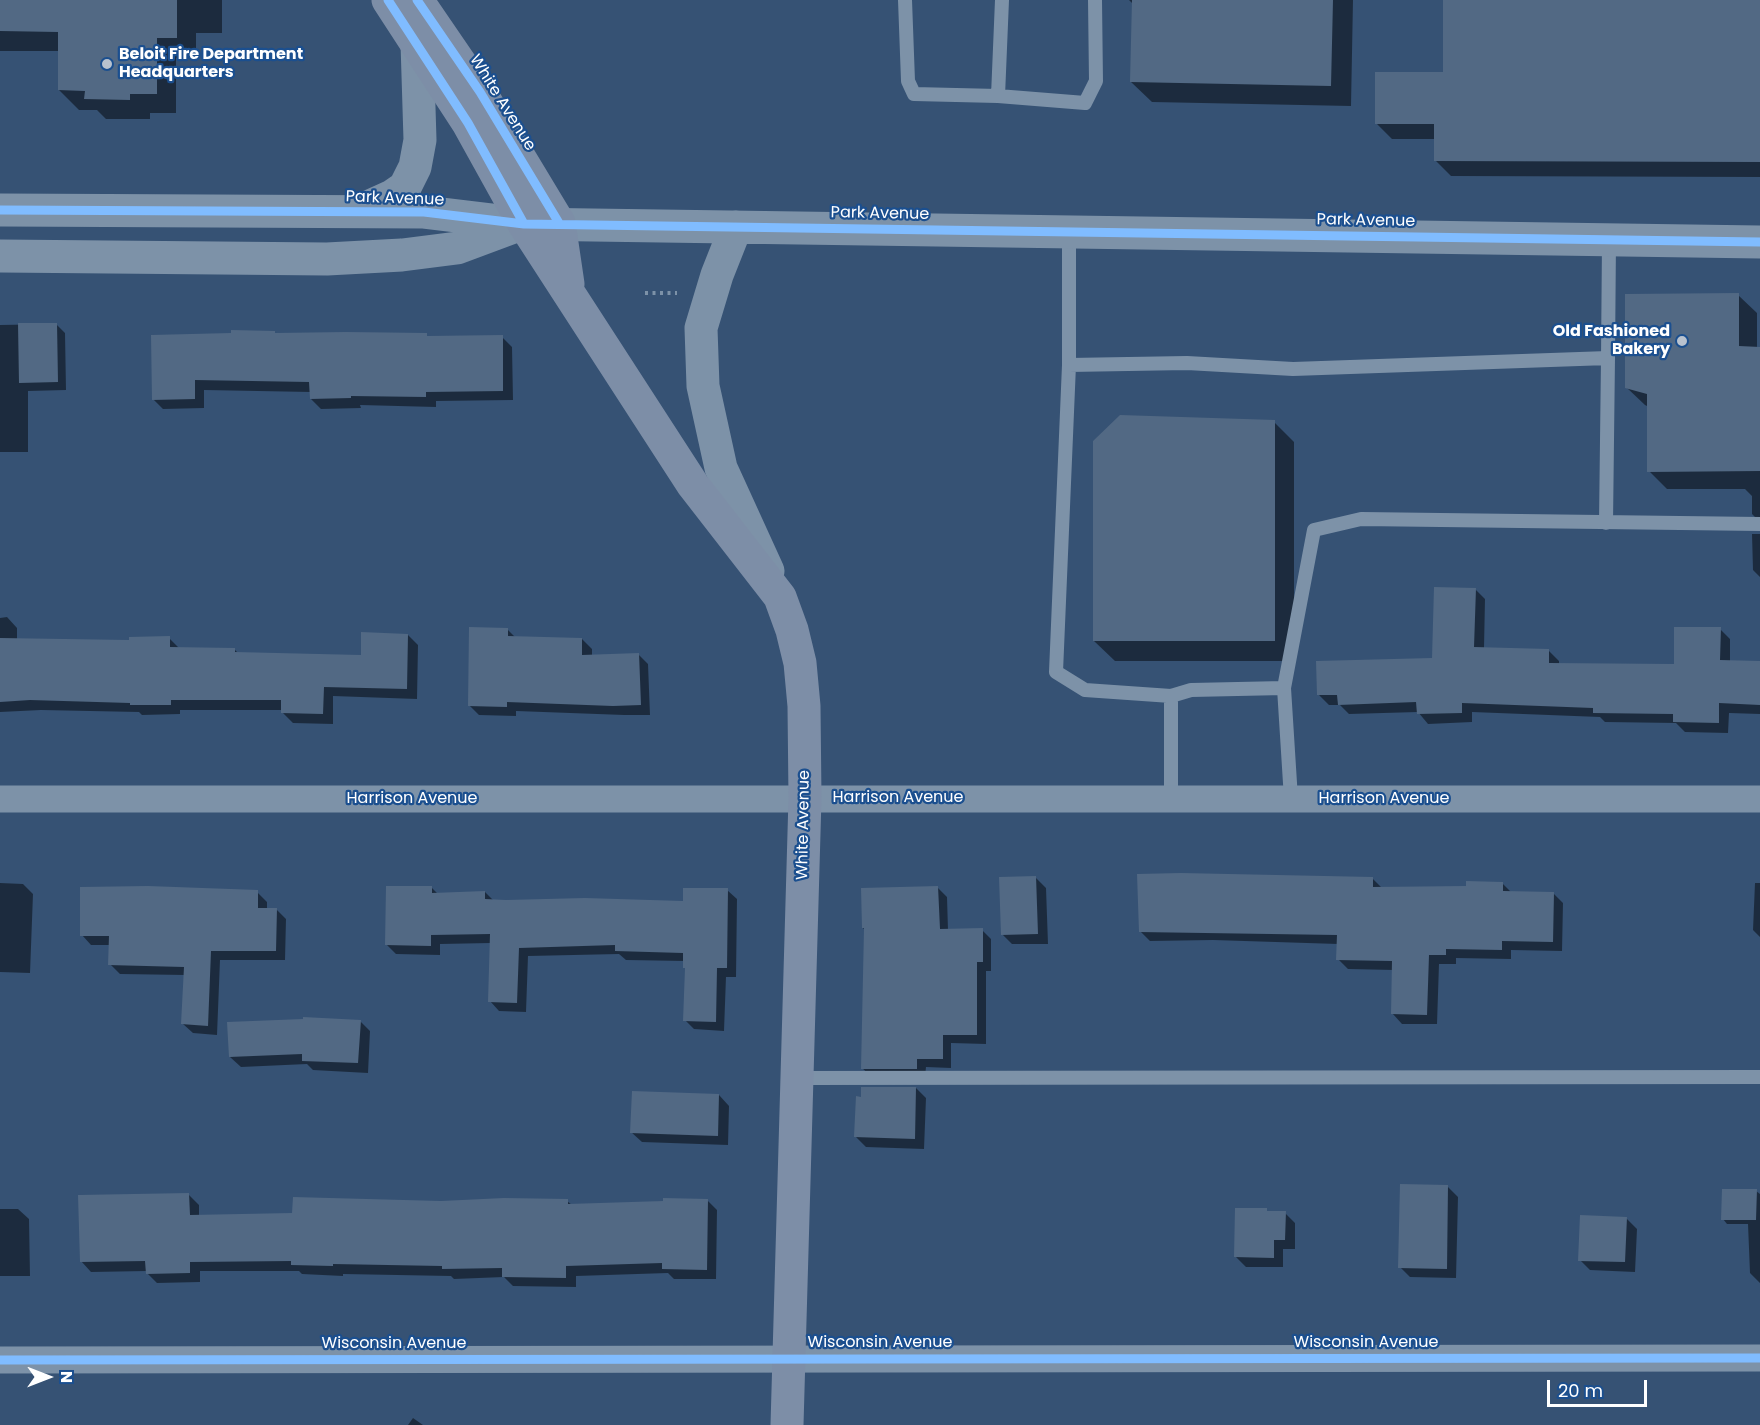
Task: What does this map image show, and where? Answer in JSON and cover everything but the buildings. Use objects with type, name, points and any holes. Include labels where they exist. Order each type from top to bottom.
[{"type":"main road","name":"White Avenue","points":[[388,0],[468,123],[524,224],[693,485],[780,597],[792,630],[800,663],[804,706],[805,798],[787,1425]]},
{"type":"main road","name":"White Avenue","points":[[417,0],[480,92],[559,223],[569,295]]},
{"type":"street","points":[[357,212],[392,196],[405,187],[416,167],[420,140],[417,43]]},
{"type":"street","name":"Park Avenue","points":[[0,210],[424,212],[524,224],[1760,242]]},
{"type":"street","name":"Park Avenue","points":[[0,256],[327,259],[381,256],[458,248],[524,224]]},
{"type":"street","points":[[736,227],[717,274],[701,328],[703,386],[721,468],[780,597]]},
{"type":"street","name":"Harrison Avenue","points":[[0,799],[1760,799]]},
{"type":"street","name":"Wisconsin Avenue","points":[[0,1360],[1760,1358]]},
{"type":"lane","points":[[905,0],[908,81],[914,94],[998,96],[1085,103],[1096,81],[1095,0]]},
{"type":"lane","points":[[998,96],[1002,0]]},
{"type":"lane","points":[[1070,232],[1070,365],[1056,672],[1085,690],[1171,696],[1191,690],[1284,688]]},
{"type":"lane","points":[[1606,523],[1609,240]]},
{"type":"lane","points":[[1070,365],[1187,363],[1293,369],[1608,358]]},
{"type":"lane","points":[[1291,799],[1284,688],[1314,530],[1361,519],[1760,525]]},
{"type":"lane","points":[[1171,696],[1171,799]]},
{"type":"lane","points":[[796,1078],[1760,1077]]},
{"type":"path","points":[[654,286],[654,293]]},
{"type":"path","points":[[645,293],[685,293]]},
{"type":"cycle path","points":[[388,0],[468,123],[524,224]]},
{"type":"cycle path","points":[[417,0],[480,92],[559,223]]},
{"type":"cycle path","points":[[0,210],[424,212],[524,224],[1760,242]]},
{"type":"cycle path","points":[[0,1360],[1760,1358]]},
{"type":"place","name":"Beloit Fire Department Headquarters","points":[[107,64]]},
{"type":"place","name":"Old Fashioned Bakery","points":[[1682,341]]}]
